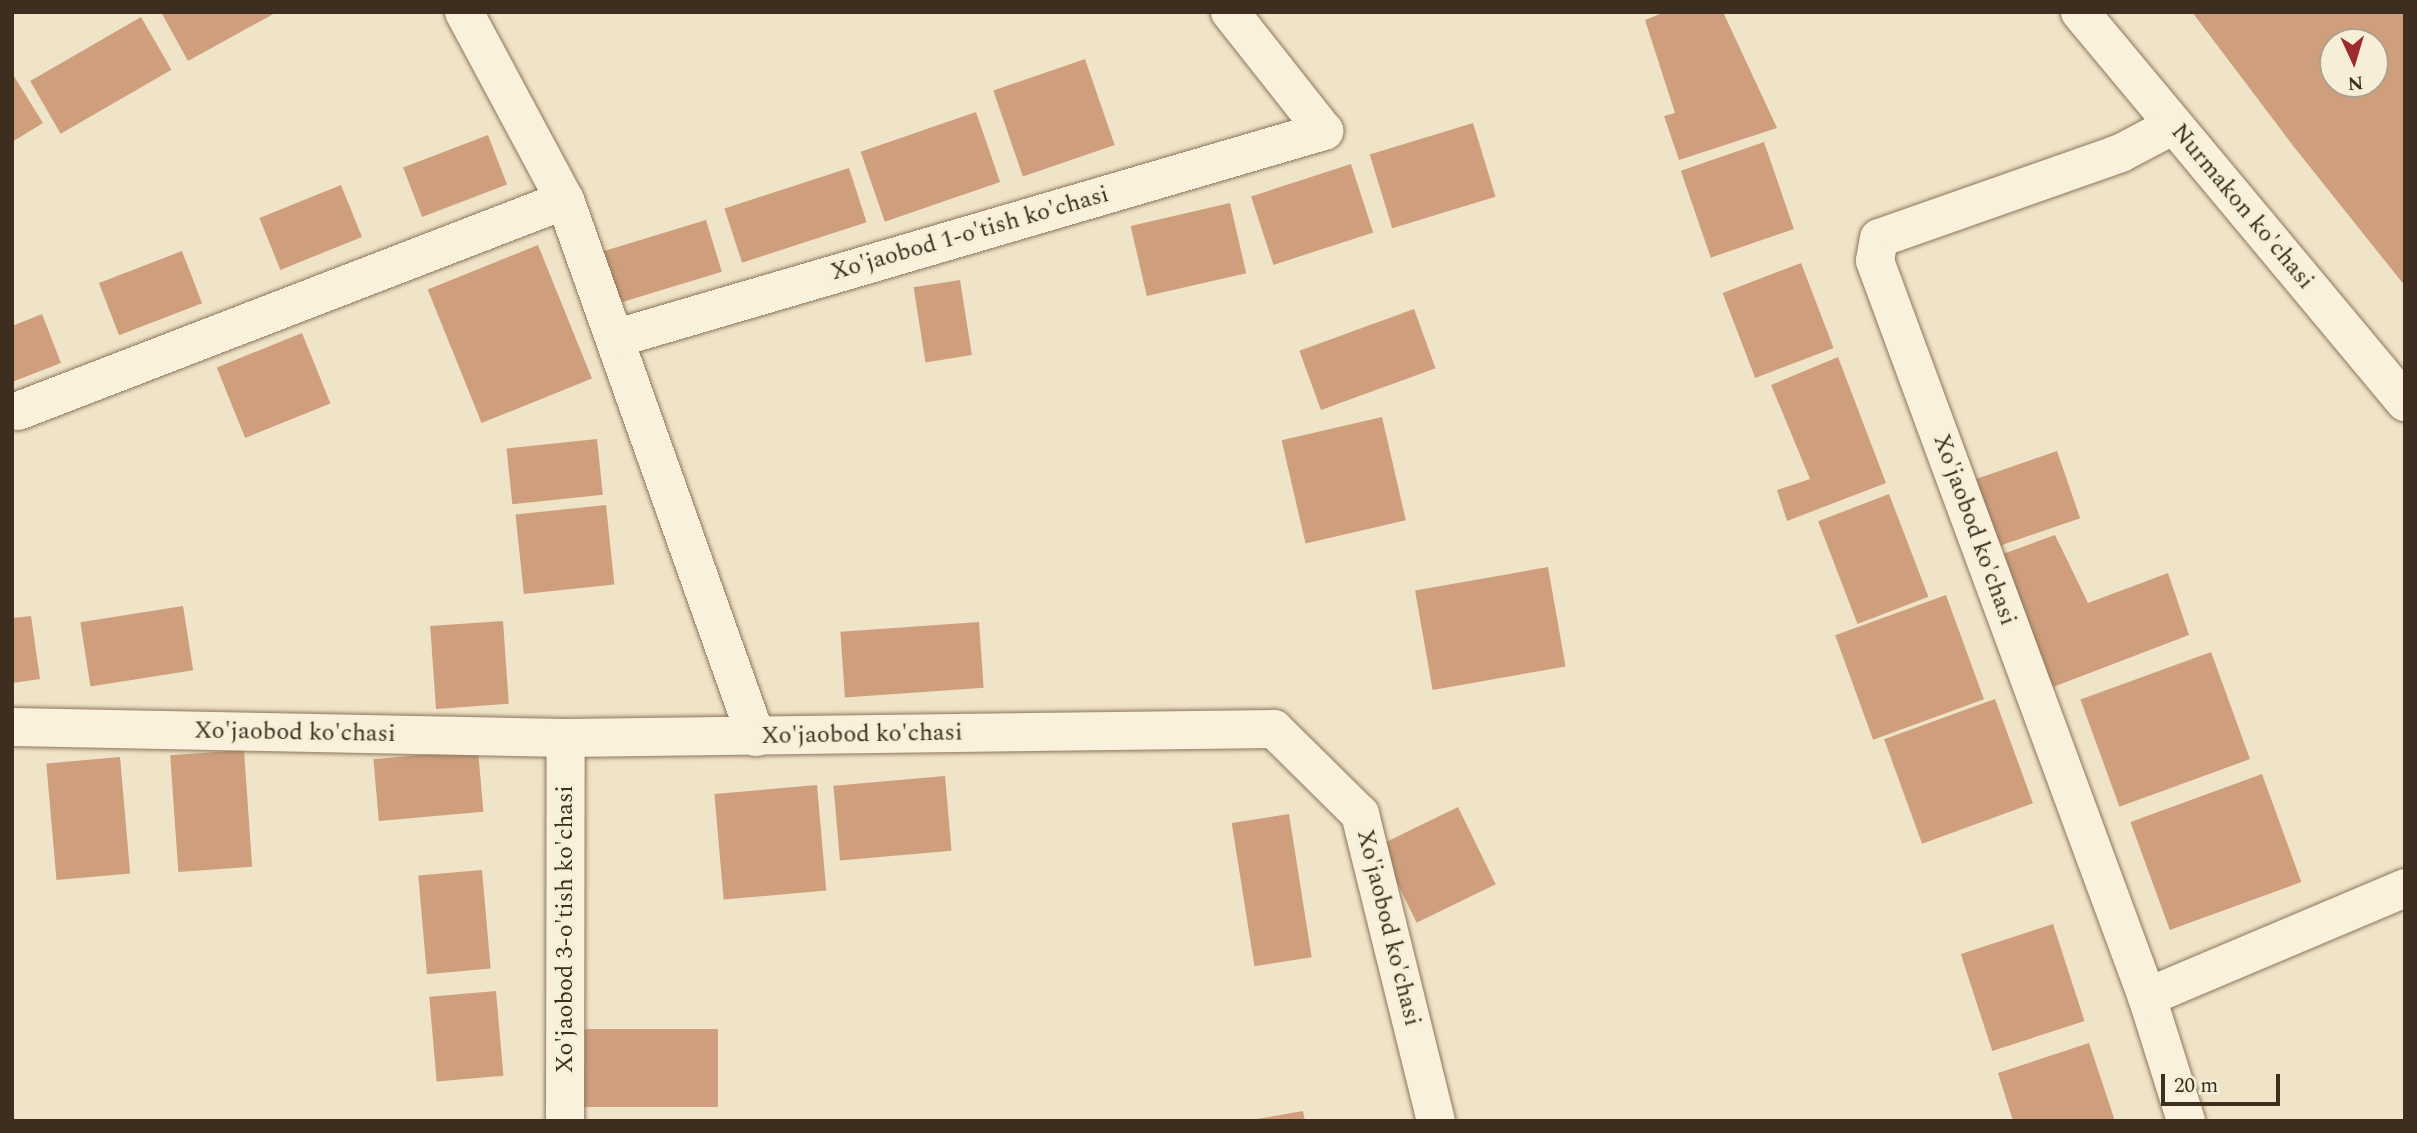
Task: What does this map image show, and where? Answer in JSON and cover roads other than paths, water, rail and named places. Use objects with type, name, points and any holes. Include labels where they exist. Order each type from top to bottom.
[{"type":"street","points":[[464,12],[565,200],[617,338],[756,737]]},
{"type":"street","name":"Xo'jaobod 1-o'tish ko'chasi","points":[[617,338],[1324,131],[1230,12]]},
{"type":"street","name":"Nurmakon ko'chasi","points":[[2080,12],[2405,402]]},
{"type":"street","name":"Xo'jaobod ko'chasi","points":[[2174,125],[2121,153],[1879,238],[1875,261],[2147,997],[2186,1121]]},
{"type":"street","points":[[18,411],[565,200]]},
{"type":"street","name":"Xo'jaobod ko'chasi","points":[[12,727],[566,738],[1274,729],[1360,814],[1436,1121]]},
{"type":"street","name":"Xo'jaobod 3-o'tish ko'chasi","points":[[565,1121],[566,738]]},
{"type":"street","points":[[2147,997],[2405,888]]}]
